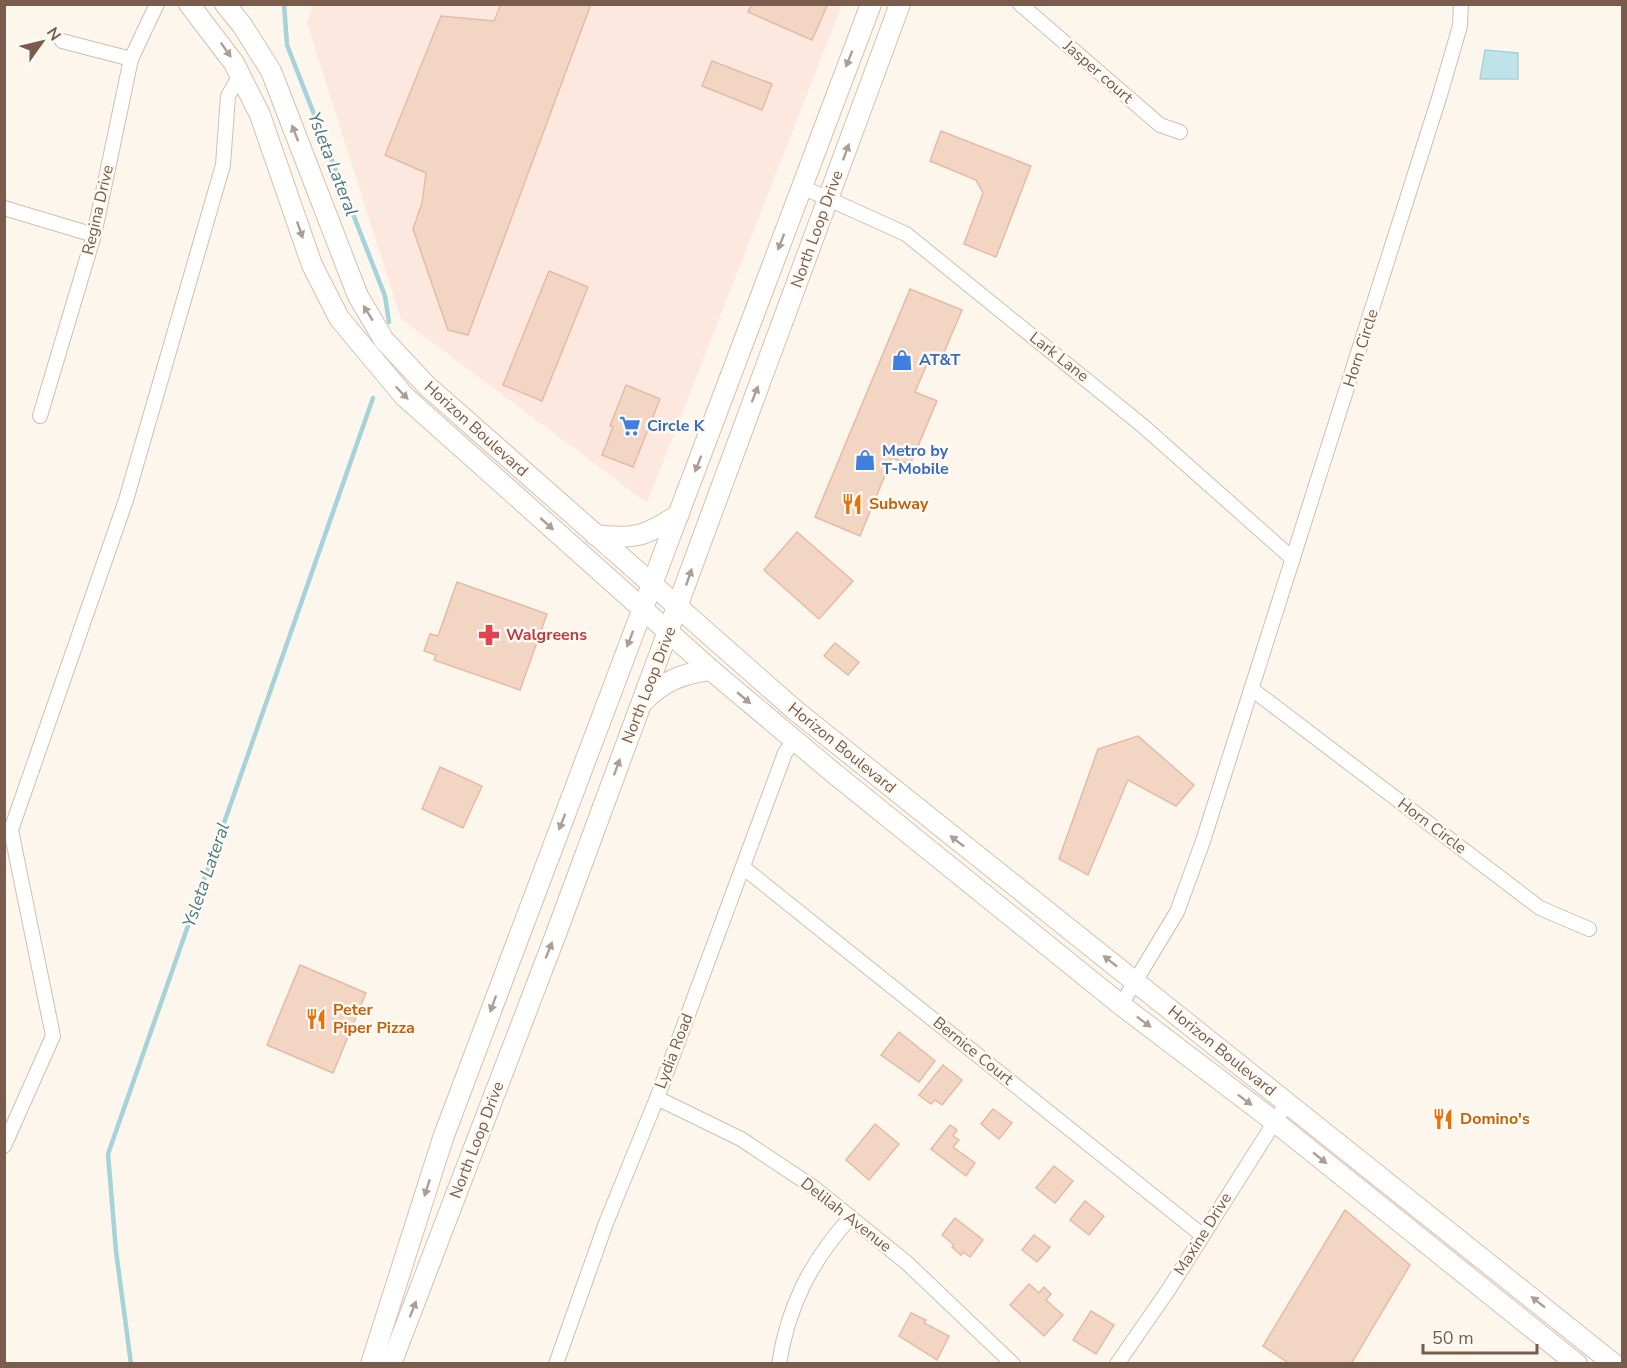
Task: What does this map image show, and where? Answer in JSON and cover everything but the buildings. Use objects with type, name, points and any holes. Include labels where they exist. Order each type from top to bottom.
[{"type":"main road","name":"Horizon Boulevard","points":[[189,4],[207,25],[240,75],[260,115],[312,265],[339,318],[404,396],[711,670],[794,740],[1121,1005],[1275,1122],[1577,1364]]},
{"type":"main road","name":"Horizon Boulevard","points":[[225,4],[242,25],[272,71],[357,296],[384,340],[441,400],[805,718],[1605,1359]]},
{"type":"main road","name":"North Loop Drive","points":[[371,1364],[443,1138],[871,4]]},
{"type":"main road","name":"North Loop Drive","points":[[392,1364],[678,608],[721,483],[900,4]]},
{"type":"main road","points":[[595,535],[625,539],[657,529],[679,514]]},
{"type":"main road","points":[[640,705],[661,686],[678,676],[711,670]]},
{"type":"main road","points":[[1016,920],[1027,922],[1062,937],[1075,933]]},
{"type":"street","name":"Regina Drive","points":[[40,416],[94,235],[131,59],[157,4]]},
{"type":"street","name":"Jasper court","points":[[1020,4],[1160,125],[1180,132]]},
{"type":"street","name":"Horn Circle","points":[[1121,1005],[1177,912],[1253,690],[1440,98],[1460,26],[1461,4]]},
{"type":"street","points":[[62,40],[131,59]]},
{"type":"street","points":[[4,1146],[53,1036],[10,830],[126,500],[223,165],[228,96],[240,75]]},
{"type":"street","name":"Lark Lane","points":[[802,187],[829,197],[906,234],[1143,426],[1293,559]]},
{"type":"street","points":[[4,208],[94,235]]},
{"type":"street","name":"Horn Circle","points":[[1253,690],[1540,908],[1589,929]]},
{"type":"street","name":"Lydia Road","points":[[556,1364],[606,1224],[657,1098],[785,753],[794,740]]},
{"type":"street","name":"Bernice Court","points":[[744,868],[1202,1235]]},
{"type":"street","name":"Delilah Avenue","points":[[657,1098],[721,1129],[773,1159],[813,1187],[907,1263],[1013,1364]]},
{"type":"street","name":"Maxine Drive","points":[[1117,1364],[1286,1104]]},
{"type":"street","points":[[779,1364],[787,1322],[799,1291],[830,1240],[850,1218]]},
{"type":"shaded area","points":[[313,4],[842,5],[647,503],[401,319],[307,23]]},
{"type":"water","points":[[1485,50],[1518,53],[1518,79],[1480,79]]},
{"type":"waterway","name":"Ysleta Lateral","points":[[284,4],[287,45],[385,296],[389,322]]},
{"type":"waterway","name":"Ysleta Lateral","points":[[131,1364],[116,1251],[108,1154],[373,398]]},
{"type":"place","name":"AT&T","points":[[902,360]]},
{"type":"place","name":"Circle K","points":[[630,426]]},
{"type":"place","name":"Metro by T-Mobile","points":[[865,460]]},
{"type":"place","name":"Subway","points":[[852,504]]},
{"type":"place","name":"Walgreens","points":[[489,635]]},
{"type":"place","name":"Peter Piper Pizza","points":[[316,1019]]},
{"type":"place","name":"Domino's","points":[[1443,1119]]}]
